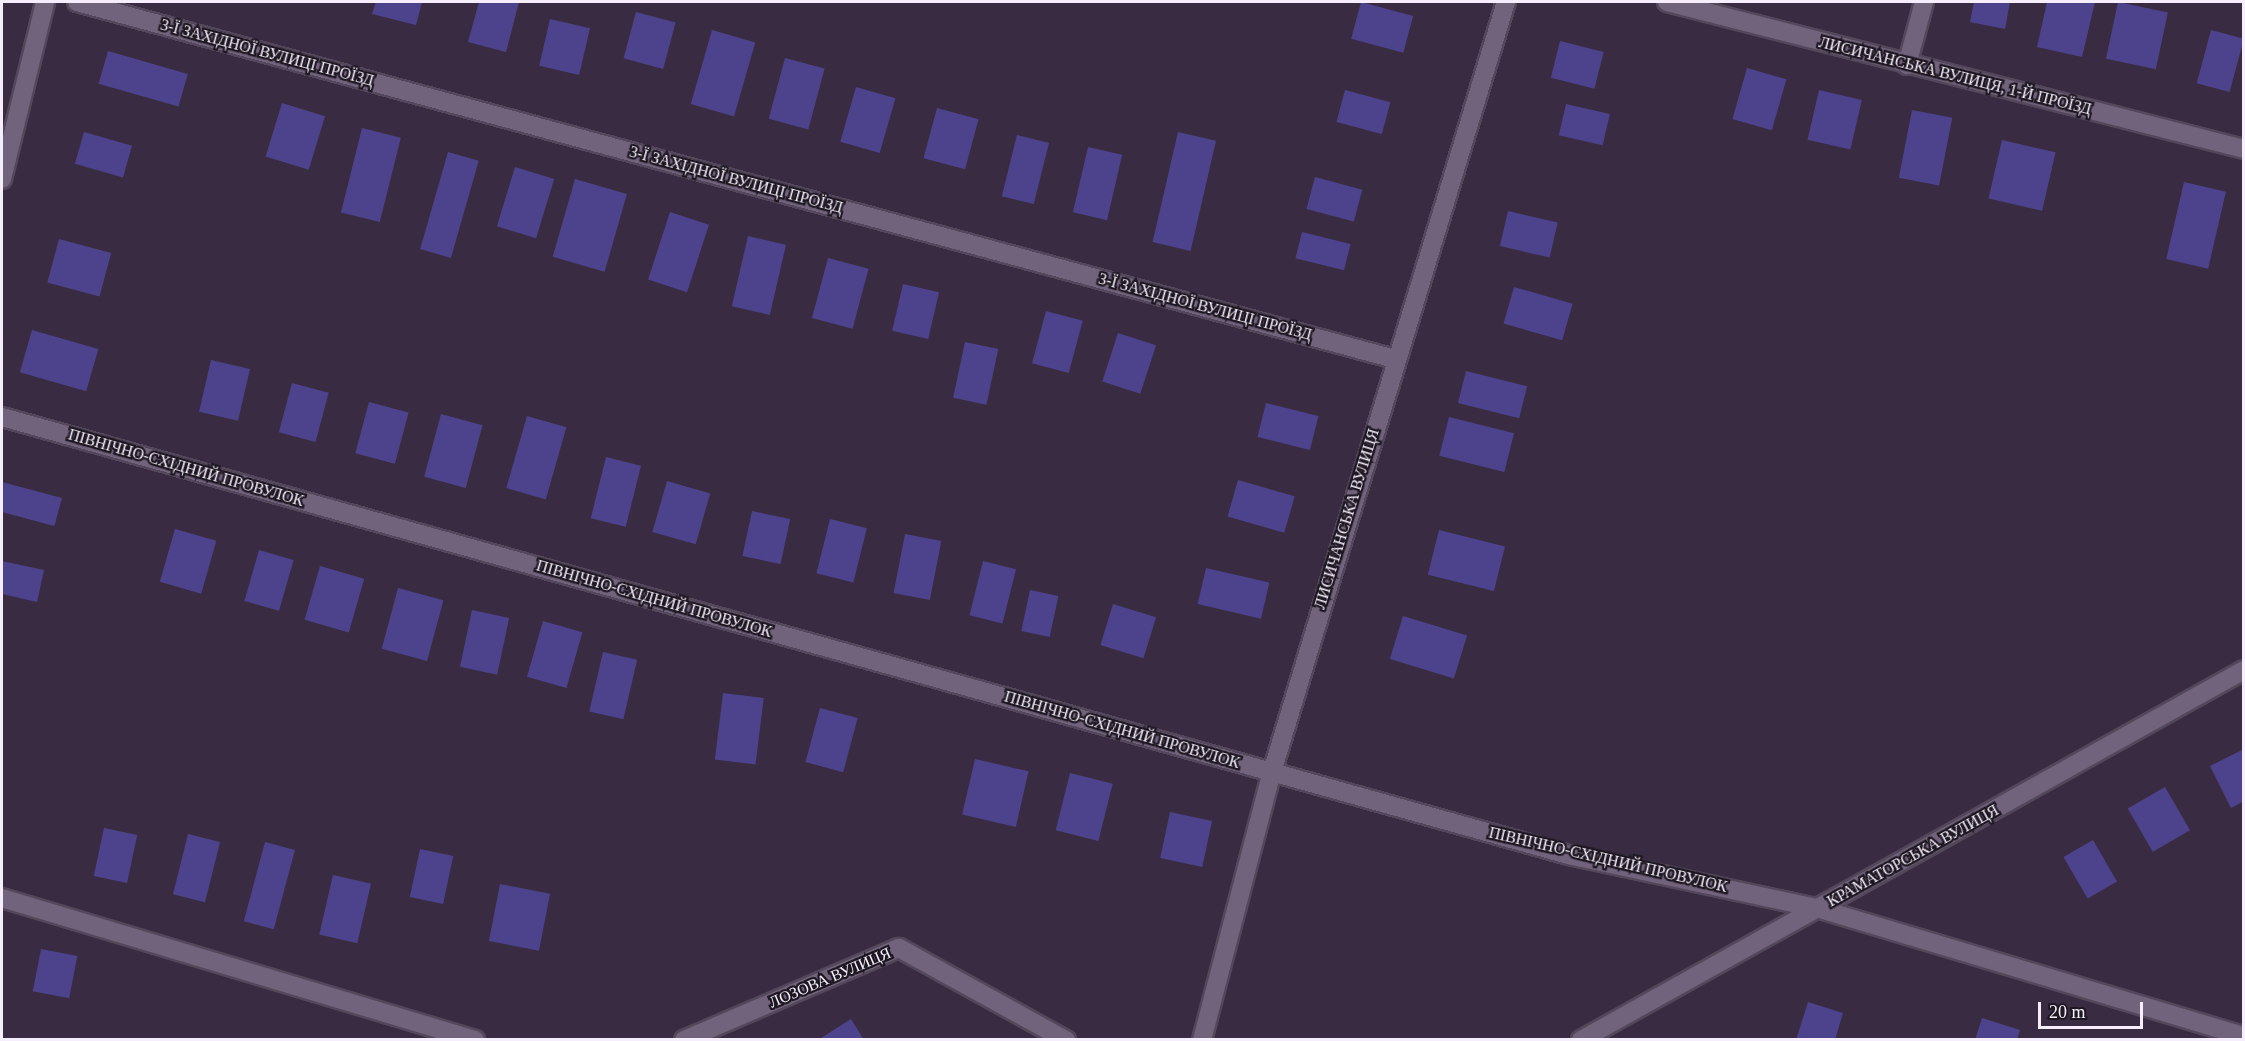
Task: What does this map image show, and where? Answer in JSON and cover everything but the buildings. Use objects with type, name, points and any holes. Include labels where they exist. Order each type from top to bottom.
[{"type":"street","points":[[2,180],[45,2]]},
{"type":"street","name":"3-Ї ЗАХІДНОЇ ВУЛИЦІ ПРОЇЗД","points":[[77,2],[1395,359]]},
{"type":"street","name":"ЛИСИЧАНСЬКА ВУЛИЦЯ","points":[[1202,1040],[1272,772],[1395,359],[1506,2]]},
{"type":"street","name":"ЛИСИЧАНСЬКА ВУЛИЦЯ, 1-Й ПРОЇЗД","points":[[1667,2],[2244,149]]},
{"type":"street","points":[[1907,65],[1924,2]]},
{"type":"street","name":"ПІВНІЧНО-СХІДНИЙ ПРОВУЛОК","points":[[2,417],[1569,855],[1820,909],[2244,1035]]},
{"type":"street","name":"КРАМАТОРСЬКА ВУЛИЦЯ","points":[[1581,1040],[1820,909],[2244,670]]},
{"type":"street","points":[[2,898],[475,1040]]},
{"type":"street","name":"ЛОЗОВА ВУЛИЦЯ","points":[[684,1040],[899,948],[1066,1040]]}]
